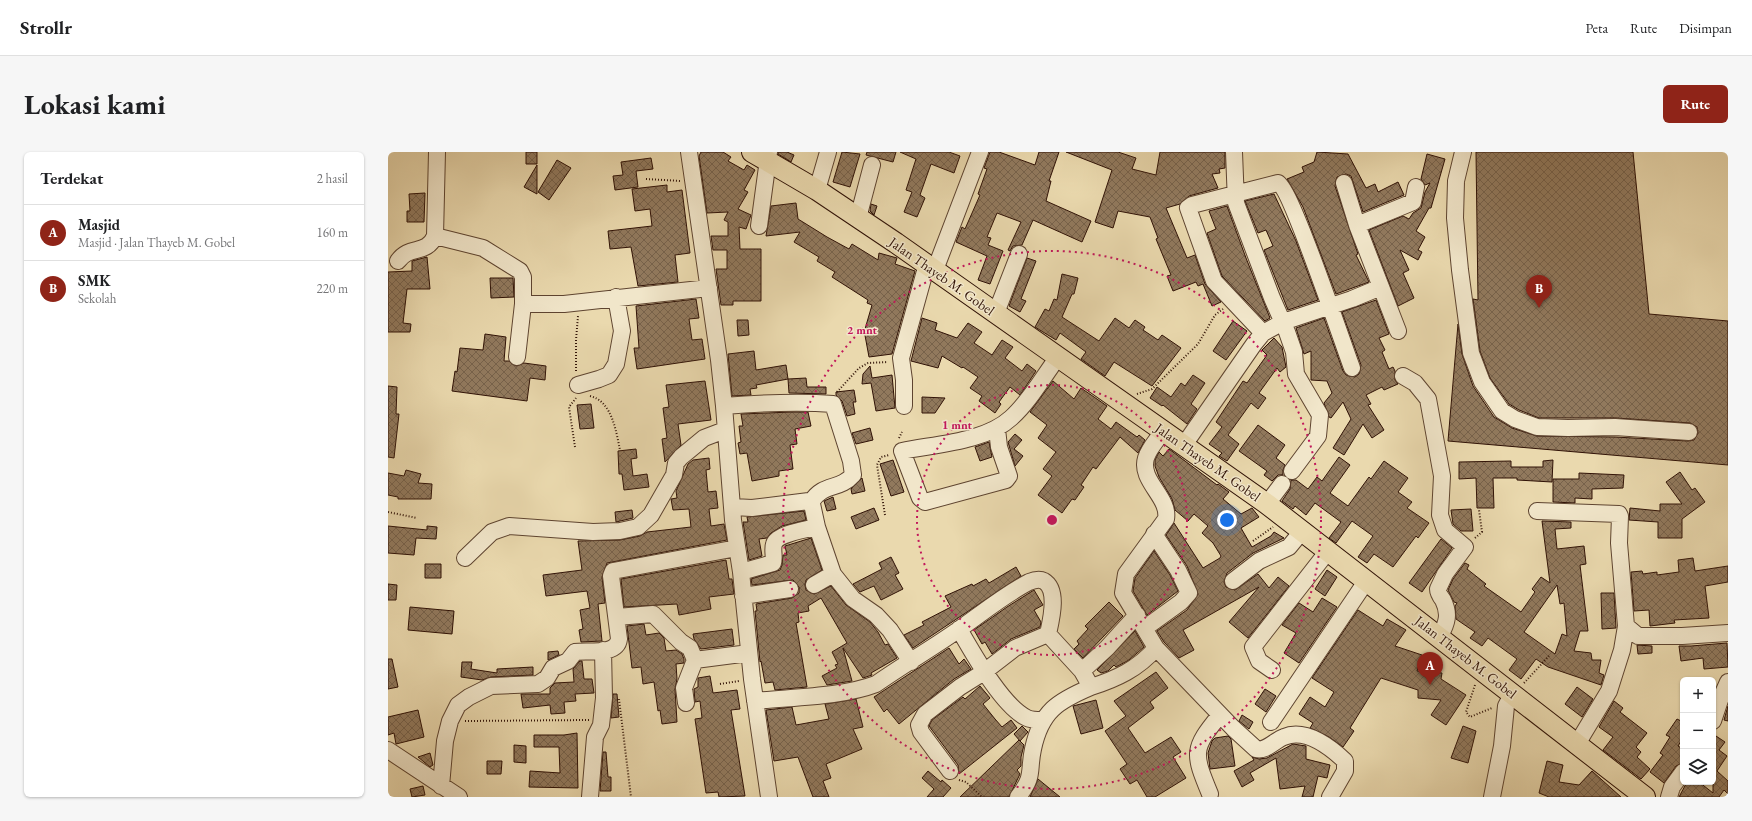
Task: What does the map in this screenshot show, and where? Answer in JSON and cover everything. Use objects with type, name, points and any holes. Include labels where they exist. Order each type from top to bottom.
[{"type":"main road","name":"Jalan Thayeb M. Gobel","points":[[763,155],[931,267],[1303,530],[1645,797]]},
{"type":"street","points":[[398,261],[409,251],[420,250],[429,246],[435,236],[437,152]]},
{"type":"street","points":[[689,152],[709,288],[724,406],[725,430],[752,680],[769,797]]},
{"type":"street","points":[[817,190],[828,152]]},
{"type":"street","points":[[904,406],[904,380],[901,358],[931,267],[980,152]]},
{"type":"street","points":[[1234,152],[1235,193],[1239,210],[1294,352],[1296,374],[1320,415],[1318,436],[1292,471]]},
{"type":"street","points":[[1463,152],[1456,181],[1455,218],[1471,353],[1482,382],[1502,411],[1515,419],[1537,426],[1568,428],[1615,427],[1689,432]]},
{"type":"street","points":[[759,226],[763,155]]},
{"type":"street","points":[[858,218],[872,165]]},
{"type":"street","points":[[1263,333],[1214,281],[1188,208],[1192,205],[1235,193],[1278,183],[1283,186],[1330,306],[1352,368]]},
{"type":"street","points":[[1344,183],[1357,225],[1398,330]]},
{"type":"street","points":[[1357,225],[1413,202],[1416,187]]},
{"type":"street","points":[[435,236],[484,248],[520,271],[523,277],[523,304],[517,357]]},
{"type":"street","points":[[996,313],[1019,254]]},
{"type":"street","points":[[1184,445],[1263,333],[1283,322],[1381,287]]},
{"type":"street","points":[[523,304],[550,305],[709,288]]},
{"type":"street","points":[[578,389],[609,375],[616,364],[622,332],[616,297]]},
{"type":"street","points":[[997,428],[999,447],[1009,476],[1006,480],[925,502],[920,498],[902,450],[953,442],[982,435],[997,428],[1018,412],[1058,357]]},
{"type":"street","points":[[1403,376],[1415,383],[1428,399],[1442,476],[1440,515],[1445,530],[1465,547],[1445,574],[1438,589],[1448,619],[1440,636]]},
{"type":"street","points":[[724,406],[764,402],[811,402],[833,404],[851,461],[853,475],[847,482],[820,491],[811,502],[752,508],[733,507]]},
{"type":"street","points":[[465,558],[492,532],[509,526],[593,532],[631,530],[638,527],[652,515],[669,485],[676,463],[681,457],[704,438],[725,430]]},
{"type":"street","points":[[1163,431],[1146,457],[1146,464],[1152,485],[1167,512],[1166,519],[1125,575],[1123,593],[1156,648],[1220,715],[1258,750],[1284,737],[1294,735],[1312,738],[1334,751],[1345,761],[1346,766],[1330,797]]},
{"type":"street","points":[[1267,504],[1282,484]]},
{"type":"street","points":[[811,502],[817,527],[833,574],[853,599],[876,615],[890,630],[911,662]]},
{"type":"street","points":[[1537,511],[1619,514],[1620,516],[1619,543],[1626,626],[1622,650],[1610,691],[1577,744]]},
{"type":"street","points":[[741,572],[773,563],[773,546],[778,539],[797,531],[817,527]]},
{"type":"street","points":[[1233,581],[1259,561],[1292,544],[1303,530]]},
{"type":"street","points":[[1082,671],[1141,622],[1181,602],[1189,593],[1178,570],[1154,534]]},
{"type":"street","points":[[441,786],[445,741],[450,721],[458,705],[482,690],[494,686],[538,684],[547,678],[553,668],[568,661],[574,652],[614,648],[619,642],[611,576],[613,571],[738,548]]},
{"type":"street","points":[[1272,670],[1259,661],[1254,647],[1328,551]]},
{"type":"street","points":[[814,585],[833,574]]},
{"type":"street","points":[[755,701],[866,688],[876,684],[911,662],[1002,599],[1036,580],[1044,581],[1050,588],[1052,594],[1048,634],[1082,671],[1091,687]]},
{"type":"street","points":[[1271,722],[1366,580]]},
{"type":"street","points":[[743,596],[790,589]]},
{"type":"street","points":[[617,617],[653,614],[681,642],[690,648],[695,660],[684,688],[686,703]]},
{"type":"street","points":[[1626,626],[1638,636],[1682,636],[1728,633]]},
{"type":"street","points":[[959,629],[984,672],[1016,710],[1028,718],[1042,720]]},
{"type":"street","points":[[950,771],[921,732],[919,725],[925,714],[1015,648],[1048,634]]},
{"type":"street","points":[[1018,797],[1027,785],[1032,771],[1033,749],[1042,720],[1058,703],[1091,687],[1125,674],[1139,665],[1156,648]]},
{"type":"street","points":[[590,797],[595,737],[602,720],[604,681],[603,650]]},
{"type":"street","points":[[695,660],[749,653]]},
{"type":"street","points":[[1716,713],[1722,693],[1728,682]]},
{"type":"street","points":[[1491,796],[1502,746],[1506,706],[1513,693]]},
{"type":"street","points":[[1210,794],[1200,768],[1198,755],[1199,743],[1202,736],[1220,715]]},
{"type":"street","points":[[388,750],[459,797]]},
{"type":"street","points":[[1668,797],[1672,787],[1680,776]]},
{"type":"path","points":[[646,179],[694,181]]},
{"type":"path","points":[[1119,400],[1152,389],[1198,344],[1215,315],[1232,301]]},
{"type":"path","points":[[575,447],[569,407],[578,389],[576,340],[580,302]]},
{"type":"path","points":[[833,404],[838,390],[863,366],[868,363],[890,361],[901,358]]},
{"type":"path","points":[[578,389],[596,397],[608,407],[620,450]]},
{"type":"path","points":[[885,514],[877,465],[881,457],[902,450],[899,439],[902,432]]},
{"type":"path","points":[[1465,547],[1482,532],[1479,510]]},
{"type":"path","points":[[388,512],[417,518]]},
{"type":"path","points":[[1253,541],[1285,518]]},
{"type":"path","points":[[1513,693],[1529,680],[1549,656]]},
{"type":"path","points":[[1481,668],[1466,712],[1470,717],[1495,707]]},
{"type":"path","points":[[720,684],[752,680]]},
{"type":"path","points":[[450,721],[620,720],[631,797]]},
{"type":"path","points":[[950,771],[959,780],[966,782],[982,797]]},
{"type":"building","points":[[526,152],[537,152],[537,164],[526,164]]},
{"type":"building","points":[[701,152],[723,152],[731,157],[728,161],[744,170],[747,165],[755,170],[744,190],[748,192],[738,209],[751,215],[746,229],[739,227],[740,249],[761,249],[761,301],[733,301],[733,305],[721,305],[716,269],[727,269],[727,250],[713,250],[711,236],[728,236],[728,222],[724,220],[728,212],[707,213],[699,156]]},
{"type":"building","points":[[778,152],[787,152],[794,155],[791,162],[778,154]]},
{"type":"building","points":[[842,152],[860,154],[850,187],[833,182]]},
{"type":"building","points":[[867,152],[896,152],[893,162],[866,155]]},
{"type":"building","points":[[900,152],[949,152],[960,156],[954,173],[931,164],[920,195],[925,198],[917,217],[904,212],[912,192],[906,190],[916,159]]},
{"type":"building","points":[[990,152],[999,152],[1035,165],[1039,152],[1059,152],[1049,181],[1051,181],[1046,201],[1091,221],[1082,242],[1033,220],[1022,245],[1013,246],[1010,251],[1008,250],[1021,222],[997,213],[987,237],[991,238],[988,245],[1003,251],[990,284],[978,280],[987,256],[956,242],[962,227],[965,229],[980,195],[978,194],[987,169],[984,168]]},
{"type":"building","points":[[1066,152],[1118,152],[1136,158],[1132,169],[1156,175],[1160,152],[1225,152],[1225,168],[1219,169],[1220,173],[1212,174],[1218,188],[1189,196],[1180,204],[1166,208],[1187,258],[1195,255],[1205,284],[1221,302],[1212,306],[1203,284],[1198,286],[1196,282],[1173,291],[1167,276],[1171,275],[1156,239],[1158,238],[1150,217],[1118,211],[1113,228],[1095,222],[1112,170]]},
{"type":"building","points":[[1317,152],[1348,154],[1366,188],[1375,184],[1378,192],[1398,182],[1404,195],[1363,212],[1351,176],[1346,174],[1337,177],[1335,186],[1358,254],[1356,255],[1369,282],[1336,294],[1303,207],[1287,179],[1304,172],[1302,167],[1314,162]]},
{"type":"building","points":[[1476,152],[1633,152],[1649,314],[1728,321],[1728,465],[1448,441],[1458,324],[1462,354],[1473,386],[1494,417],[1512,428],[1537,436],[1615,437],[1688,441],[1694,440],[1698,433],[1697,427],[1690,423],[1616,418],[1539,418],[1519,410],[1509,404],[1490,378],[1480,351],[1473,299],[1478,300]]},
{"type":"building","points":[[1427,154],[1445,159],[1431,208],[1429,208],[1416,231],[1425,237],[1418,250],[1422,252],[1418,260],[1400,250],[1409,270],[1403,273],[1414,298],[1398,306],[1369,230],[1403,216],[1409,219],[1413,213],[1421,208],[1425,192],[1430,183],[1425,185],[1421,179]]},
{"type":"building","points":[[651,158],[653,169],[636,171],[638,187],[615,190],[613,176],[623,175],[621,162]]},
{"type":"building","points":[[557,160],[571,168],[549,200],[538,192]]},
{"type":"building","points":[[537,165],[537,194],[524,187]]},
{"type":"building","points":[[667,185],[667,192],[682,190],[690,253],[675,255],[678,282],[638,286],[631,247],[610,249],[608,231],[652,226],[650,209],[635,211],[632,189]]},
{"type":"building","points":[[425,193],[424,222],[407,222],[407,211],[410,211],[409,194]]},
{"type":"building","points":[[1274,194],[1296,241],[1318,300],[1288,310],[1264,250],[1273,246],[1266,230],[1258,233],[1245,201]]},
{"type":"building","points":[[796,203],[798,219],[827,237],[849,249],[852,244],[878,260],[879,253],[897,258],[895,264],[915,271],[892,354],[869,357],[864,330],[872,305],[867,303],[868,300],[832,277],[835,272],[817,261],[819,257],[794,242],[800,232],[766,236],[771,206]]},
{"type":"building","points":[[871,204],[877,206],[874,215],[870,211]]},
{"type":"building","points":[[1227,206],[1270,318],[1265,321],[1222,276],[1207,233],[1216,229],[1209,211]]},
{"type":"building","points":[[427,257],[430,289],[407,289],[403,323],[411,324],[410,332],[388,332],[388,272],[412,271],[412,261]]},
{"type":"building","points":[[1027,258],[1036,261],[1021,299],[1026,301],[1020,312],[1009,306]]},
{"type":"building","points":[[1062,274],[1078,278],[1074,294],[1072,294],[1062,317],[1099,341],[1115,318],[1129,328],[1135,320],[1145,327],[1143,330],[1158,340],[1162,335],[1181,348],[1152,386],[1114,362],[1105,376],[1081,359],[1086,352],[1060,333],[1056,340],[1035,327],[1045,309],[1049,311],[1054,299],[1057,300]]},
{"type":"building","points":[[490,278],[513,278],[514,297],[491,298]]},
{"type":"building","points":[[696,299],[699,318],[689,319],[692,340],[702,339],[705,359],[637,369],[634,348],[639,348],[636,306]]},
{"type":"building","points":[[1376,300],[1389,334],[1379,338],[1385,350],[1382,352],[1389,369],[1393,367],[1395,371],[1395,380],[1398,384],[1384,390],[1382,387],[1366,395],[1371,404],[1368,405],[1384,430],[1372,438],[1363,424],[1344,455],[1333,448],[1351,419],[1343,402],[1331,418],[1329,417],[1324,403],[1332,393],[1327,381],[1311,380],[1311,351],[1304,354],[1296,328],[1324,318],[1343,371],[1346,375],[1355,377],[1359,374],[1361,365],[1342,312]]},
{"type":"building","points":[[922,318],[937,323],[935,330],[957,338],[968,323],[982,332],[974,343],[992,355],[1002,340],[1013,347],[1005,358],[1022,371],[1027,364],[1036,371],[1020,395],[1010,387],[999,402],[1001,404],[995,413],[979,401],[982,396],[970,388],[978,377],[963,367],[962,368],[942,356],[938,368],[911,361]]},
{"type":"building","points":[[737,320],[748,320],[749,335],[738,336]]},
{"type":"building","points":[[1233,321],[1247,331],[1226,360],[1213,351]]},
{"type":"building","points":[[485,334],[506,337],[504,361],[509,361],[516,366],[524,363],[546,366],[545,380],[530,378],[527,401],[452,391],[455,371],[457,372],[460,348],[483,350]]},
{"type":"building","points":[[1274,338],[1282,347],[1286,367],[1280,372],[1277,368],[1259,393],[1266,398],[1258,409],[1251,403],[1228,435],[1239,444],[1227,461],[1219,456],[1222,453],[1209,444],[1222,427],[1216,422],[1243,381],[1247,383],[1267,355],[1262,350]]},
{"type":"building","points":[[754,351],[756,370],[786,365],[788,379],[756,385],[757,388],[750,389],[751,395],[732,396],[728,354]]},
{"type":"building","points":[[870,366],[872,378],[892,375],[895,408],[876,411],[871,383],[862,384],[863,374]]},
{"type":"building","points":[[1193,375],[1205,383],[1191,404],[1197,409],[1187,424],[1163,405],[1162,406],[1150,398],[1157,387],[1171,397],[1181,383],[1185,386]]},
{"type":"building","points":[[806,378],[807,387],[826,387],[826,394],[789,393],[788,379]]},
{"type":"building","points":[[705,381],[711,420],[678,424],[681,445],[665,462],[662,439],[667,438],[663,408],[669,407],[666,385]]},
{"type":"building","points":[[1053,381],[1074,399],[1081,388],[1107,406],[1098,419],[1111,429],[1116,422],[1137,437],[1139,435],[1145,440],[1138,453],[1120,437],[1096,469],[1093,467],[1081,485],[1084,487],[1075,500],[1072,499],[1062,513],[1038,495],[1052,476],[1043,469],[1056,452],[1038,438],[1047,425],[1030,412]]},
{"type":"building","points":[[388,386],[397,387],[396,414],[399,414],[394,458],[388,457]]},
{"type":"building","points":[[854,390],[856,402],[853,402],[855,414],[847,416],[842,401],[836,395],[836,392]]},
{"type":"building","points":[[922,397],[945,398],[935,413],[922,413]]},
{"type":"building","points":[[591,404],[594,428],[580,429],[577,405]]},
{"type":"building","points":[[808,412],[811,426],[795,429],[797,444],[790,445],[793,469],[779,471],[779,476],[752,481],[747,453],[740,454],[738,443],[741,442],[739,426],[743,426],[741,414]]},
{"type":"building","points":[[1258,425],[1285,445],[1276,458],[1285,465],[1283,475],[1278,475],[1272,481],[1264,475],[1267,471],[1239,451]]},
{"type":"building","points":[[870,428],[873,440],[856,444],[852,433]]},
{"type":"building","points":[[1015,434],[1022,440],[1014,449],[1023,456],[1015,466],[1008,442]]},
{"type":"building","points":[[989,442],[992,457],[980,461],[975,447]]},
{"type":"building","points":[[636,449],[637,458],[631,459],[633,476],[647,474],[649,487],[624,490],[622,474],[619,474],[618,451]]},
{"type":"building","points":[[1169,449],[1217,485],[1218,484],[1229,492],[1223,499],[1241,514],[1252,508],[1259,517],[1241,528],[1252,547],[1271,536],[1274,532],[1284,538],[1253,553],[1227,573],[1224,582],[1226,587],[1235,590],[1258,574],[1269,588],[1278,577],[1289,586],[1248,638],[1229,622],[1259,587],[1183,630],[1194,650],[1179,658],[1164,642],[1157,631],[1187,610],[1198,594],[1187,566],[1166,535],[1174,523],[1203,568],[1221,556],[1213,543],[1202,533],[1208,526],[1194,514],[1188,521],[1175,510],[1172,499],[1159,477],[1155,466],[1155,460],[1159,452],[1163,456]]},
{"type":"building","points":[[1339,457],[1350,465],[1330,493],[1348,506],[1369,477],[1371,479],[1384,461],[1408,478],[1398,492],[1412,502],[1407,508],[1429,523],[1418,538],[1416,536],[1393,567],[1374,554],[1367,563],[1358,557],[1373,536],[1352,521],[1336,543],[1329,538],[1341,522],[1315,503],[1306,515],[1295,506],[1293,509],[1282,501],[1290,489],[1291,480],[1296,480],[1308,489],[1317,477],[1322,481]]},
{"type":"building","points":[[709,458],[710,469],[706,470],[708,492],[716,491],[718,508],[709,509],[711,526],[724,524],[727,540],[607,563],[602,577],[605,603],[598,604],[602,641],[581,642],[579,630],[583,629],[580,610],[590,608],[587,591],[546,596],[543,575],[582,570],[578,541],[620,540],[640,536],[647,532],[691,527],[689,509],[673,510],[671,499],[677,498],[676,491],[688,464],[693,460]]},
{"type":"building","points":[[893,460],[904,492],[891,496],[880,464]]},
{"type":"building","points":[[1553,460],[1552,482],[1517,480],[1517,478],[1493,478],[1494,508],[1477,508],[1476,478],[1459,479],[1459,462],[1511,461],[1511,467],[1543,467],[1543,461]]},
{"type":"building","points":[[406,470],[421,474],[418,483],[432,484],[431,499],[398,499],[398,497],[388,495],[388,473],[404,476]]},
{"type":"building","points":[[1680,472],[1692,490],[1695,488],[1705,502],[1682,519],[1682,538],[1658,538],[1658,522],[1629,520],[1630,508],[1660,511],[1660,504],[1682,504],[1666,482]]},
{"type":"building","points":[[1579,473],[1624,475],[1623,488],[1592,489],[1592,499],[1575,498],[1575,503],[1553,502],[1553,479],[1579,479]]},
{"type":"building","points":[[862,478],[865,491],[852,494],[851,489]]},
{"type":"building","points":[[833,497],[836,509],[827,511],[824,501]]},
{"type":"building","points":[[874,508],[879,520],[856,529],[851,517]]},
{"type":"building","points":[[1471,509],[1473,531],[1461,531],[1453,524],[1451,510]]},
{"type":"building","points":[[632,510],[633,518],[616,522],[615,512]]},
{"type":"building","points":[[804,511],[806,520],[782,526],[771,533],[767,538],[759,539],[762,556],[749,560],[743,522],[748,522],[747,517]]},
{"type":"building","points":[[1542,521],[1571,522],[1571,528],[1555,529],[1557,549],[1584,546],[1586,564],[1580,565],[1588,631],[1580,631],[1574,651],[1591,653],[1592,660],[1601,660],[1599,673],[1604,675],[1601,685],[1548,667],[1536,659],[1521,679],[1509,670],[1517,659],[1488,638],[1482,646],[1470,638],[1475,632],[1456,619],[1455,606],[1457,603],[1454,602],[1448,590],[1453,579],[1465,563],[1469,565],[1467,569],[1486,584],[1484,586],[1521,612],[1535,592],[1532,589],[1541,577],[1550,583]],"holes":[[[1557,585],[1560,604],[1564,603],[1567,636],[1562,634],[1555,654],[1524,632]]]},
{"type":"building","points":[[388,526],[427,530],[427,526],[437,527],[436,539],[416,538],[414,555],[388,553]]},
{"type":"building","points":[[811,538],[822,570],[806,580],[806,590],[814,594],[831,586],[846,605],[870,622],[878,632],[885,645],[888,644],[897,658],[871,673],[872,675],[863,678],[843,648],[852,681],[827,685],[822,676],[837,668],[835,665],[838,664],[832,652],[847,643],[821,598],[808,606],[809,611],[798,613],[799,622],[796,623],[807,687],[775,690],[773,682],[765,683],[761,661],[760,662],[755,611],[757,611],[756,604],[792,598],[799,593],[799,587],[793,580],[752,585],[751,579],[780,570],[783,555],[787,555],[785,546]]},
{"type":"building","points":[[1441,539],[1452,548],[1422,592],[1409,583]]},
{"type":"building","points":[[1154,551],[1170,575],[1178,591],[1147,615],[1133,591],[1135,578]]},
{"type":"building","points":[[891,557],[899,573],[895,575],[903,589],[881,600],[874,586],[860,592],[853,584],[882,569],[879,563]]},
{"type":"building","points":[[1693,558],[1695,571],[1728,566],[1728,582],[1705,586],[1709,618],[1674,620],[1675,623],[1650,626],[1649,610],[1634,611],[1631,572],[1642,571],[1643,574],[1657,572],[1657,575],[1679,572],[1678,560]]},
{"type":"building","points":[[726,560],[729,579],[732,579],[734,594],[709,597],[711,609],[679,615],[677,604],[624,607],[621,579]]},
{"type":"building","points":[[425,564],[441,564],[441,578],[425,578]]},
{"type":"building","points":[[1016,567],[1021,576],[913,648],[904,635],[924,625],[922,622],[951,607],[945,596],[972,584],[973,586],[986,579],[989,583]]},
{"type":"building","points":[[1327,570],[1337,577],[1325,596],[1315,589]]},
{"type":"building","points":[[388,584],[397,585],[396,600],[388,600]]},
{"type":"building","points":[[1034,590],[1043,605],[1034,610],[1041,622],[1040,627],[1011,639],[992,654],[985,642],[982,644],[974,630]]},
{"type":"building","points":[[1601,593],[1614,593],[1616,628],[1602,629]]},
{"type":"building","points":[[1322,598],[1337,607],[1299,663],[1284,653],[1296,633],[1282,625],[1299,603],[1313,612]]},
{"type":"building","points":[[1109,602],[1123,616],[1083,658],[1074,649],[1079,644],[1077,641],[1088,629],[1085,626]]},
{"type":"building","points":[[410,607],[454,611],[452,634],[408,630]]},
{"type":"building","points":[[1358,610],[1383,626],[1387,619],[1406,630],[1395,646],[1422,655],[1417,671],[1442,673],[1441,679],[1466,695],[1446,725],[1431,715],[1441,700],[1418,698],[1418,690],[1381,678],[1350,728],[1354,731],[1343,747],[1329,737],[1310,728],[1313,723],[1299,714],[1310,697],[1325,707],[1334,692],[1312,678]]},
{"type":"building","points":[[644,624],[646,635],[659,633],[664,638],[666,651],[676,650],[682,654],[684,659],[684,663],[676,664],[677,679],[675,689],[677,722],[662,724],[660,710],[658,711],[654,682],[643,684],[641,667],[632,668],[627,626]]},
{"type":"building","points":[[732,629],[734,645],[701,649],[694,639],[693,634]]},
{"type":"building","points":[[1135,631],[1144,647],[1129,660],[1116,667],[1114,665],[1108,671],[1101,673],[1097,670]]},
{"type":"building","points":[[1727,643],[1728,667],[1704,669],[1703,658],[1681,661],[1679,646]]},
{"type":"building","points":[[1637,645],[1652,646],[1652,653],[1638,654]]},
{"type":"building","points":[[949,648],[959,664],[964,659],[971,669],[954,679],[899,724],[887,709],[884,712],[874,697]]},
{"type":"building","points":[[558,651],[559,655],[548,660],[548,652]]},
{"type":"building","points":[[388,659],[392,659],[398,687],[388,689]]},
{"type":"building","points":[[580,661],[582,661],[584,679],[592,679],[594,693],[575,694],[576,701],[564,702],[565,713],[551,714],[550,705],[523,708],[521,694],[550,694],[550,688],[555,683],[574,682],[573,669]]},
{"type":"building","points":[[462,662],[472,662],[471,669],[497,673],[497,669],[533,667],[533,675],[491,677],[482,680],[461,677]]},
{"type":"building","points":[[1156,672],[1168,688],[1150,702],[1154,708],[1128,728],[1145,753],[1171,737],[1181,752],[1173,757],[1186,778],[1155,797],[1147,797],[1137,780],[1130,784],[1120,769],[1127,764],[1105,731],[1126,716],[1114,701]]},
{"type":"building","points":[[710,676],[713,693],[737,690],[740,709],[731,710],[745,796],[719,797],[718,792],[706,793],[695,719],[702,718],[700,701],[695,702],[694,689],[698,687],[698,678]]},
{"type":"building","points":[[980,686],[990,698],[983,704],[1002,727],[1011,720],[1017,728],[959,774],[958,765],[929,726],[932,720],[963,697],[965,699]]},
{"type":"building","points":[[1577,687],[1593,699],[1582,717],[1565,704]]},
{"type":"building","points":[[1265,689],[1276,696],[1266,712],[1255,704]]},
{"type":"building","points":[[613,694],[617,694],[619,717],[611,718]]},
{"type":"building","points":[[856,699],[863,727],[853,729],[862,749],[826,764],[831,778],[823,781],[829,797],[813,797],[798,757],[774,761],[766,710],[792,707],[796,725],[829,719],[825,704]]},
{"type":"building","points":[[1096,700],[1103,728],[1081,734],[1073,706]]},
{"type":"building","points":[[1614,701],[1623,708],[1620,712],[1647,733],[1636,747],[1641,752],[1637,757],[1650,769],[1641,779],[1603,750],[1613,737],[1599,727]]},
{"type":"building","points":[[1728,706],[1728,721],[1724,720]]},
{"type":"building","points":[[418,710],[424,737],[396,744],[394,733],[388,735],[388,717]]},
{"type":"building","points":[[1242,715],[1253,722],[1249,729],[1239,721]]},
{"type":"building","points":[[1677,719],[1680,720],[1680,743],[1678,746],[1680,747],[1680,764],[1676,766],[1664,783],[1650,772],[1663,755],[1660,753],[1670,737],[1666,735]]},
{"type":"building","points":[[1022,726],[1028,732],[1020,741],[1014,734]]},
{"type":"building","points":[[1463,726],[1476,731],[1468,763],[1451,758]]},
{"type":"building","points":[[577,733],[578,788],[529,787],[530,771],[560,773],[559,747],[534,747],[534,735],[564,735]]},
{"type":"building","points":[[1228,736],[1231,739],[1235,766],[1210,769],[1208,753],[1212,741],[1215,738]]},
{"type":"building","points":[[1716,736],[1725,742],[1719,750],[1727,756],[1717,771],[1728,781],[1728,794],[1724,790],[1719,797],[1679,797],[1685,785],[1703,785],[1713,793],[1713,785],[1716,785]]},
{"type":"building","points":[[1019,740],[1024,745],[1021,757],[1021,766],[1017,770],[1020,774],[1009,797],[960,797]]},
{"type":"building","points":[[1293,744],[1306,746],[1306,759],[1330,765],[1327,778],[1318,776],[1313,797],[1302,797],[1305,786],[1280,789],[1276,758],[1250,773],[1254,780],[1242,787],[1234,771],[1254,760],[1252,757],[1259,759],[1267,758]]},
{"type":"building","points":[[514,745],[526,746],[526,763],[514,762]]},
{"type":"building","points":[[603,752],[606,752],[608,777],[611,777],[611,791],[600,791]]},
{"type":"building","points":[[430,753],[433,765],[430,767],[418,757]]},
{"type":"building","points":[[487,761],[502,761],[501,774],[487,774]]},
{"type":"building","points":[[1547,761],[1563,765],[1559,782],[1579,785],[1592,771],[1621,797],[1549,797],[1539,793]]},
{"type":"building","points":[[928,771],[951,788],[943,797],[927,797],[934,789],[922,778]]},
{"type":"building","points":[[1038,779],[1060,797],[1030,797]]},
{"type":"building","points":[[423,786],[425,795],[412,797],[410,789]]},
{"type":"place","name":"SMK","points":[[1539,308]]},
{"type":"place","name":"Masjid","points":[[1430,685]]}]
